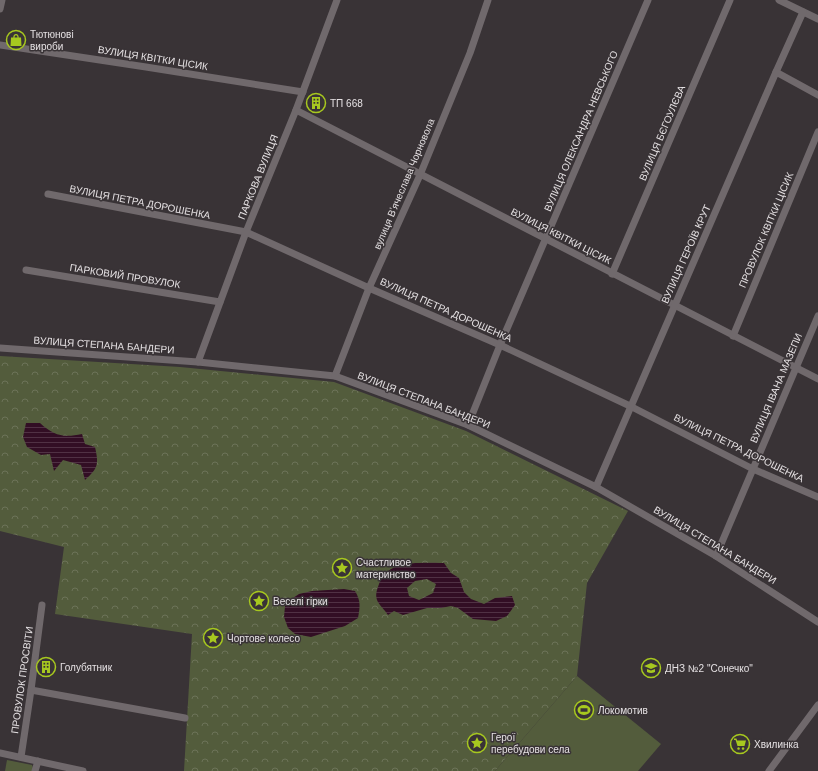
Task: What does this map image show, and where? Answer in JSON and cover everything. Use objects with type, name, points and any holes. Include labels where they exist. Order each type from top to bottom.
[{"type":"street","points":[[0,9],[2,0]]},
{"type":"street","name":"ПАРКОВА ВУЛИЦЯ","points":[[198,362],[246,232],[296,110],[337,0]]},
{"type":"street","name":"вулиця Вʼячеслава Чорновола","points":[[335,376],[369,288],[420,175],[470,52],[488,0]]},
{"type":"street","name":"ВУЛИЦЯ ОЛЕКСАНДРА НЕВСЬКОГО","points":[[468,425],[500,345],[648,0]]},
{"type":"street","name":"ВУЛИЦЯ БЄГОУЛЄВА","points":[[612,274],[730,0]]},
{"type":"street","points":[[779,0],[818,19]]},
{"type":"street","name":"ВУЛИЦЯ ГЕРОЇВ КРУТ","points":[[596,487],[803,12]]},
{"type":"street","name":"ВУЛИЦЯ КВІТКИ ЦІСИК","points":[[0,45],[138,65],[303,92]]},
{"type":"street","points":[[776,72],[818,95]]},
{"type":"street","name":"ВУЛИЦЯ КВІТКИ ЦІСИК","points":[[296,110],[818,380]]},
{"type":"street","name":"ПРОВУЛОК КВІТКИ ЦІСИК","points":[[733,336],[818,132]]},
{"type":"street","name":"ВУЛИЦЯ ПЕТРА ДОРОШЕНКА","points":[[48,194],[246,232],[500,345],[630,406],[752,468],[818,497]]},
{"type":"street","name":"ПАРКОВИЙ ПРОВУЛОК","points":[[26,270],[220,302]]},
{"type":"street","name":"ВУЛИЦЯ ІВАНА МАЗЕПИ","points":[[716,556],[752,468],[818,316]]},
{"type":"street","name":"ВУЛИЦЯ СТЕПАНА БАНДЕРИ","points":[[0,348],[198,362],[335,376],[468,425],[596,487],[716,556],[818,622]]},
{"type":"street","name":"ПРОВУЛОК ПРОСВІТИ","points":[[21,757],[32,690],[42,605]]},
{"type":"street","points":[[32,690],[186,718]]},
{"type":"street","points":[[769,771],[818,705]]},
{"type":"street","points":[[0,753],[83,771]]},
{"type":"street","points":[[36,771],[38,761]]},
{"type":"green space","points":[[0,356],[180,367],[334,382],[466,431],[628,511],[587,583],[577,676],[495,771],[184,771],[192,634],[55,614],[64,547],[0,531]]},
{"type":"green space","name":"Локомотив","points":[[577,676],[661,744],[638,771],[495,771]]},
{"type":"green space","points":[[7,760],[32,765],[34,771],[5,771]]},
{"type":"shaded area","points":[[26,423],[40,423],[50,431],[64,436],[82,434],[85,444],[95,447],[97,462],[93,472],[85,480],[81,465],[63,460],[54,471],[50,454],[41,455],[27,447],[23,437]]},
{"type":"shaded area","points":[[444,563],[451,573],[459,578],[464,592],[471,599],[484,604],[495,598],[512,596],[515,605],[507,616],[496,621],[473,619],[458,608],[451,606],[427,608],[403,615],[394,611],[388,615],[379,604],[376,598],[377,590],[383,576],[389,570],[406,564]],"holes":[[[427,579],[436,584],[433,593],[419,600],[409,596],[407,588],[415,581]]]},
{"type":"shaded area","points":[[344,589],[355,591],[357,595],[360,604],[358,618],[345,626],[311,637],[295,634],[288,628],[284,617],[285,606],[290,600],[299,594],[312,591]]},
{"type":"place","name":"Тютюнові вироби","points":[[16,40]]},
{"type":"place","name":"ТП 668","points":[[316,103]]},
{"type":"place","name":"Счастливое материнство","points":[[342,568]]},
{"type":"place","name":"Веселі гірки","points":[[259,601]]},
{"type":"place","name":"Чортове колесо","points":[[213,638]]},
{"type":"place","name":"Голубятник","points":[[46,667]]},
{"type":"place","name":"ДНЗ №2 \"Сонечко\"","points":[[651,668]]},
{"type":"place","name":"Локомотив","points":[[584,710]]},
{"type":"place","name":"Герої перебудови села","points":[[477,743]]},
{"type":"place","name":"Хвилинка","points":[[740,744]]}]
